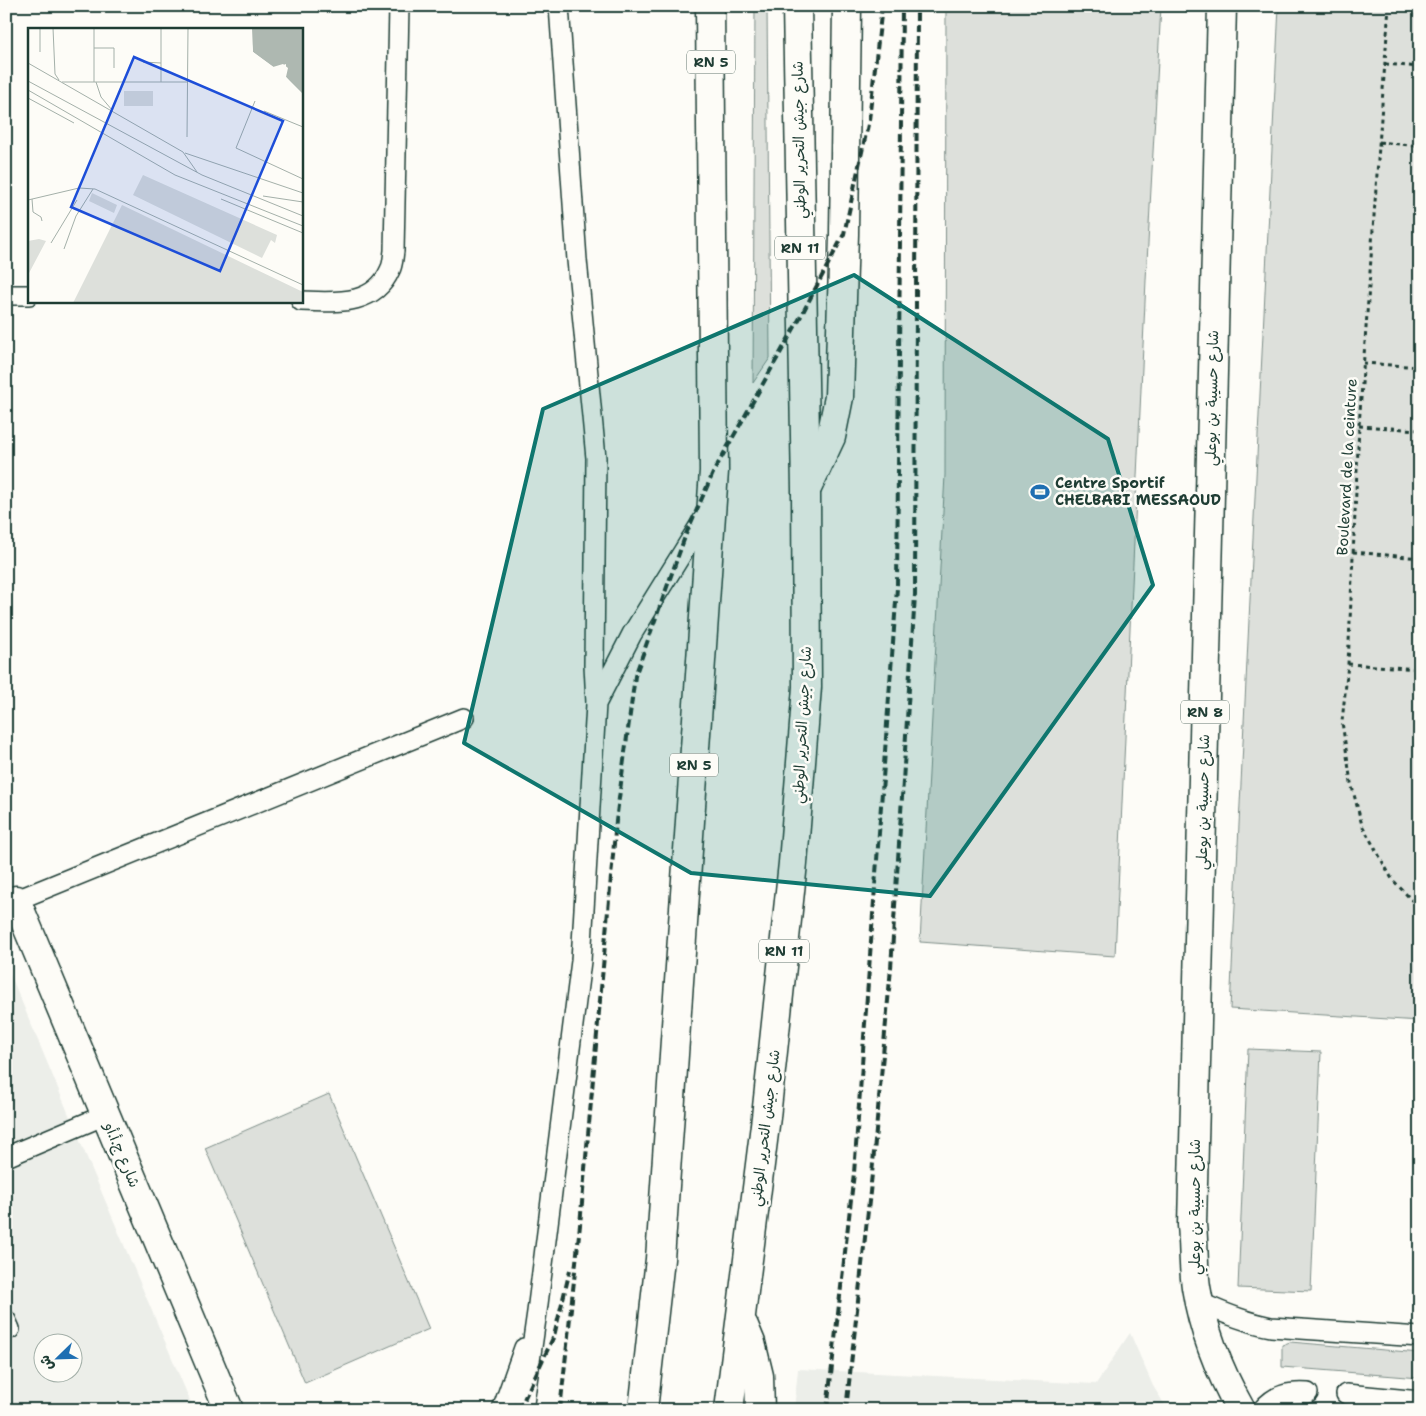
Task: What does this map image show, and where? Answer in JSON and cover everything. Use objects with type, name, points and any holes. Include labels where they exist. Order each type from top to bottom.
[{"type":"main road","points":[[693,6],[712,118]]},
{"type":"main road","name":"RN 5","points":[[643,1410],[660,1259],[714,471],[710,6]]},
{"type":"main road","name":"شارع جيش التحرير الوطني","points":[[729,1410],[742,1321],[766,1117],[793,863],[807,687],[806,489],[797,6]]},
{"type":"main road","points":[[806,489],[831,437],[839,397],[844,234],[847,6]]},
{"type":"main road","name":"شارع حسيبة بن بوعلي","points":[[1222,6],[1192,1225],[1196,1285],[1204,1324],[1216,1359],[1241,1410]]},
{"type":"main road","name":"شارع ج.أ.أو","points":[[11,902],[106,1115],[229,1410]]},
{"type":"main road","points":[[742,1321],[759,1376],[760,1410]]},
{"type":"lane","points":[[302,301],[340,302],[362,298],[378,288],[390,270],[394,251],[399,6]]},
{"type":"lane","points":[[523,1410],[581,961],[596,704],[594,665],[596,458],[577,260],[559,6]]},
{"type":"lane","points":[[6,295],[28,295]]},
{"type":"lane","points":[[596,704],[632,634],[711,507]]},
{"type":"lane","points":[[11,902],[464,718]]},
{"type":"lane","points":[[6,1157],[106,1115]]},
{"type":"lane","points":[[1199,1302],[1228,1316],[1249,1323],[1271,1327],[1420,1337]]},
{"type":"lane","points":[[502,1410],[537,1312]]},
{"type":"lane","points":[[1262,1410],[1277,1397],[1289,1392],[1308,1393]]},
{"type":"lane","points":[[1346,1394],[1420,1401]]},
{"type":"path","name":"Boulevard de la ceinture","points":[[1389,6],[1363,363],[1348,664],[1342,722],[1351,783],[1362,825],[1392,879],[1420,908]]},
{"type":"path","points":[[1385,64],[1420,67]]},
{"type":"path","points":[[1379,142],[1420,146]]},
{"type":"path","points":[[1363,363],[1420,367]]},
{"type":"path","points":[[1359,426],[1420,430]]},
{"type":"path","points":[[1353,552],[1420,558]]},
{"type":"path","points":[[1348,664],[1420,669]]},
{"type":"highlighted area","points":[[854,275],[1108,439],[1153,585],[930,896],[691,873],[464,743],[543,409]]},
{"type":"shaded area","points":[[755,6],[767,6],[770,358],[753,383]]},
{"type":"shaded area","name":"Centre Sportif CHELBABI MESSAOUD","points":[[946,6],[1161,6],[1146,280],[1115,956],[920,942],[945,475]]},
{"type":"shaded area","points":[[1279,6],[1420,6],[1420,1021],[1230,1009]]},
{"type":"shaded area","points":[[6,964],[85,1153],[194,1410],[6,1410]]},
{"type":"shaded area","points":[[1248,1049],[1321,1052],[1311,1291],[1238,1288]]},
{"type":"shaded area","points":[[329,1094],[429,1329],[305,1383],[205,1148]]},
{"type":"shaded area","points":[[1130,1333],[1153,1386],[1168,1410],[794,1410],[798,1369],[1096,1384]]},
{"type":"shaded area","points":[[1290,1342],[1420,1353],[1420,1378],[1282,1367],[1282,1345]]},
{"type":"railway","points":[[560,1410],[580,1225],[616,821],[635,676],[686,534],[714,471],[801,316],[844,234],[869,120],[882,6]]},
{"type":"railway","points":[[827,1410],[854,1173],[897,588],[902,6]]},
{"type":"railway","points":[[846,1410],[872,1174],[891,968],[915,595],[917,6]]},
{"type":"railway","points":[[519,1410],[554,1336],[570,1270]]},
{"type":"place","name":"Centre Sportif CHELBABI MESSAOUD","points":[[1040,492]]}]
